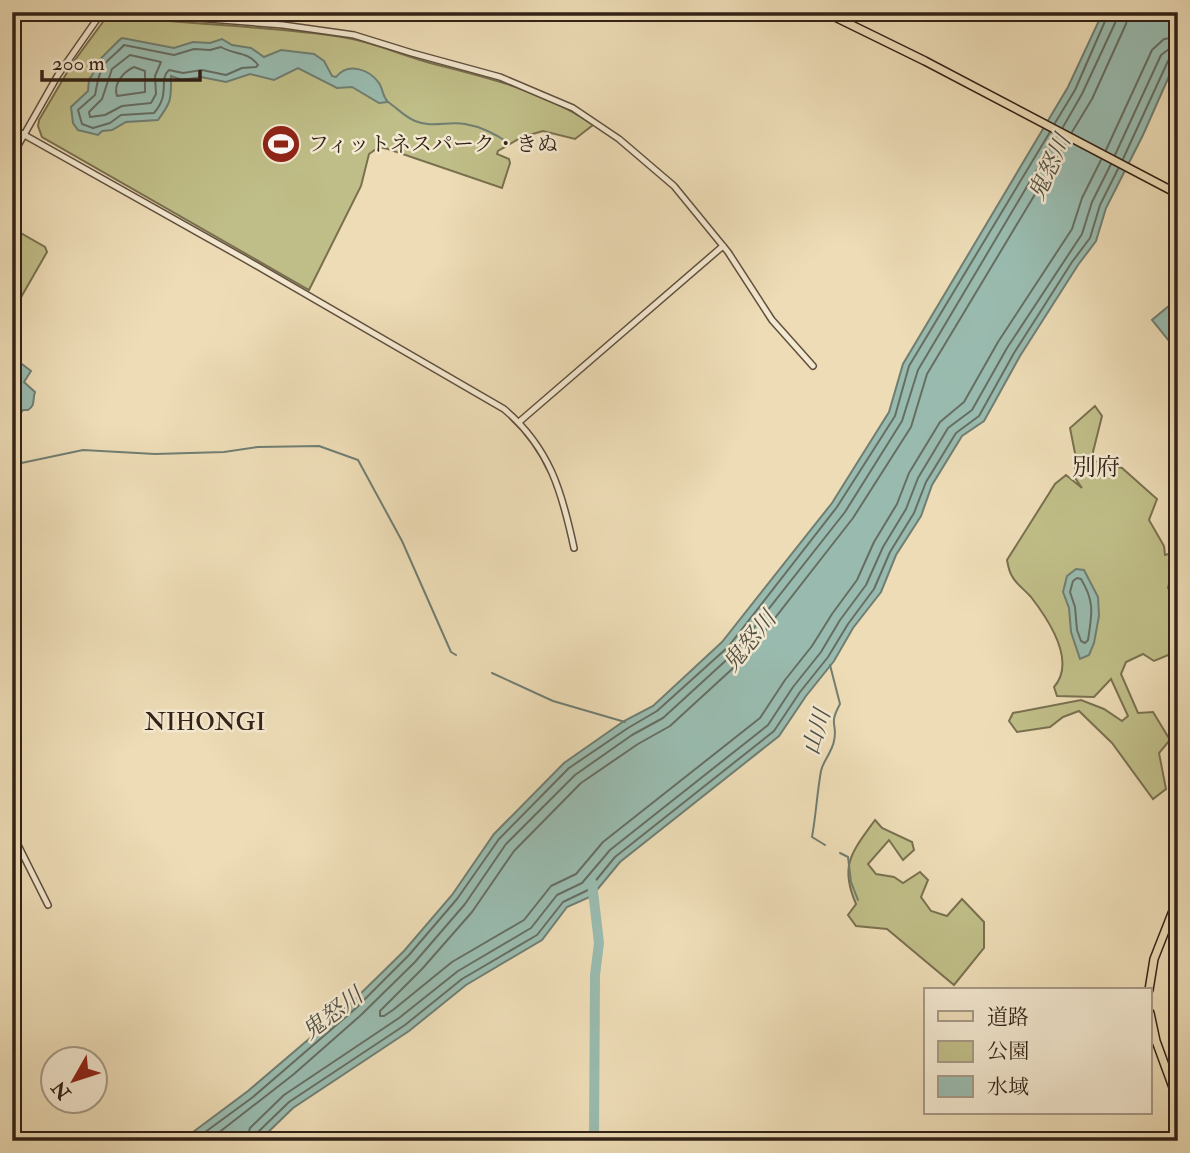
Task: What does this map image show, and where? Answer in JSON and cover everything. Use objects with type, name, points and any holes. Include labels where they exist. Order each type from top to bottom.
[{"type":"main road","points":[[825,12],[1178,194]]},
{"type":"main road","points":[[1149,988],[1154,959],[1178,898]]},
{"type":"main road","points":[[1152,1022],[1178,1101]]},
{"type":"street","points":[[12,156],[58,75],[102,12]]},
{"type":"street","points":[[121,12],[283,25],[355,35],[528,88],[588,116],[641,156],[680,193],[723,246],[772,320],[813,366]]},
{"type":"street","points":[[12,128],[503,409],[519,422],[541,449],[564,502],[574,548]]},
{"type":"street","points":[[519,422],[723,246]]},
{"type":"street","points":[[12,833],[48,905]]},
{"type":"green space","name":"フィットネスパーク・きぬ","points":[[108,15],[354,39],[517,87],[575,113],[593,125],[575,139],[543,131],[522,137],[498,151],[497,154],[509,159],[510,163],[502,188],[379,147],[369,154],[361,186],[309,290],[42,137],[39,120],[72,64]]},
{"type":"green space","points":[[12,228],[45,247],[47,252],[12,313]]},
{"type":"green space","points":[[1095,406],[1102,416],[1091,460],[1122,468],[1157,499],[1149,520],[1164,546],[1165,555],[1175,552],[1178,554],[1178,570],[1171,576],[1168,588],[1178,602],[1178,651],[1154,661],[1143,654],[1126,662],[1121,674],[1138,713],[1153,712],[1170,740],[1159,753],[1166,789],[1153,799],[1112,743],[1079,711],[1063,717],[1050,727],[1017,732],[1009,721],[1013,713],[1081,700],[1104,709],[1122,721],[1128,716],[1111,679],[1094,697],[1057,696],[1054,687],[1060,677],[1062,665],[1058,641],[1038,606],[1014,579],[1007,560],[1055,484],[1066,475],[1082,488],[1075,478],[1075,453],[1070,428]]},
{"type":"green space","points":[[875,820],[882,828],[912,842],[914,850],[903,860],[889,840],[868,864],[876,874],[894,877],[903,883],[920,872],[928,880],[921,897],[931,911],[947,916],[962,899],[984,922],[984,948],[954,985],[887,929],[856,926],[848,915],[856,904],[849,879],[850,859]]},
{"type":"water","name":"鬼怒川","points":[[1103,12],[1178,12],[1178,56],[1143,135],[1106,208],[1096,241],[1020,356],[984,421],[962,436],[932,485],[921,516],[896,555],[881,592],[779,736],[620,862],[592,896],[567,907],[542,940],[466,985],[409,1031],[293,1108],[259,1141],[181,1141],[248,1091],[350,1004],[404,951],[452,895],[494,834],[564,763],[624,721],[653,706],[722,642],[832,503],[889,412],[903,364],[1068,87]]},
{"type":"water","points":[[122,38],[174,48],[193,42],[210,43],[222,39],[232,45],[251,48],[264,57],[281,50],[314,54],[324,61],[332,76],[336,77],[341,72],[352,69],[370,74],[379,83],[388,102],[379,103],[352,87],[337,88],[298,68],[274,80],[250,74],[226,82],[201,77],[182,80],[171,76],[170,100],[158,120],[126,122],[98,135],[78,130],[73,123],[71,107],[88,91],[89,79],[97,63]]},
{"type":"water","points":[[1176,300],[1178,335],[1169,341],[1152,320]]},
{"type":"water","points":[[18,361],[31,371],[24,382],[35,392],[32,406],[23,410],[18,417],[12,414],[12,371]]},
{"type":"water","points":[[1076,569],[1084,570],[1098,597],[1099,616],[1089,655],[1080,659],[1063,592],[1067,576]]},
{"type":"waterway","points":[[388,102],[415,121],[427,124],[472,125],[489,131],[510,144]]},
{"type":"waterway","points":[[12,465],[83,450],[155,454],[319,446],[358,460],[402,541],[451,652],[456,655]]},
{"type":"waterway","name":"山川","points":[[825,845],[812,837],[821,771],[833,745],[834,721],[840,704],[830,665]]},
{"type":"waterway","points":[[492,673],[553,701],[625,722]]},
{"type":"waterway","name":"山川","points":[[840,853],[848,857],[851,882],[858,900]]},
{"type":"waterway","points":[[592,883],[599,943],[595,975],[594,1141]]},
{"type":"place","name":"フィットネスパーク・きぬ","points":[[281,144]]},
{"type":"district","name":"別府","points":[[1096,467]]},
{"type":"district","name":"NIHONGI","points":[[205,722]]}]
